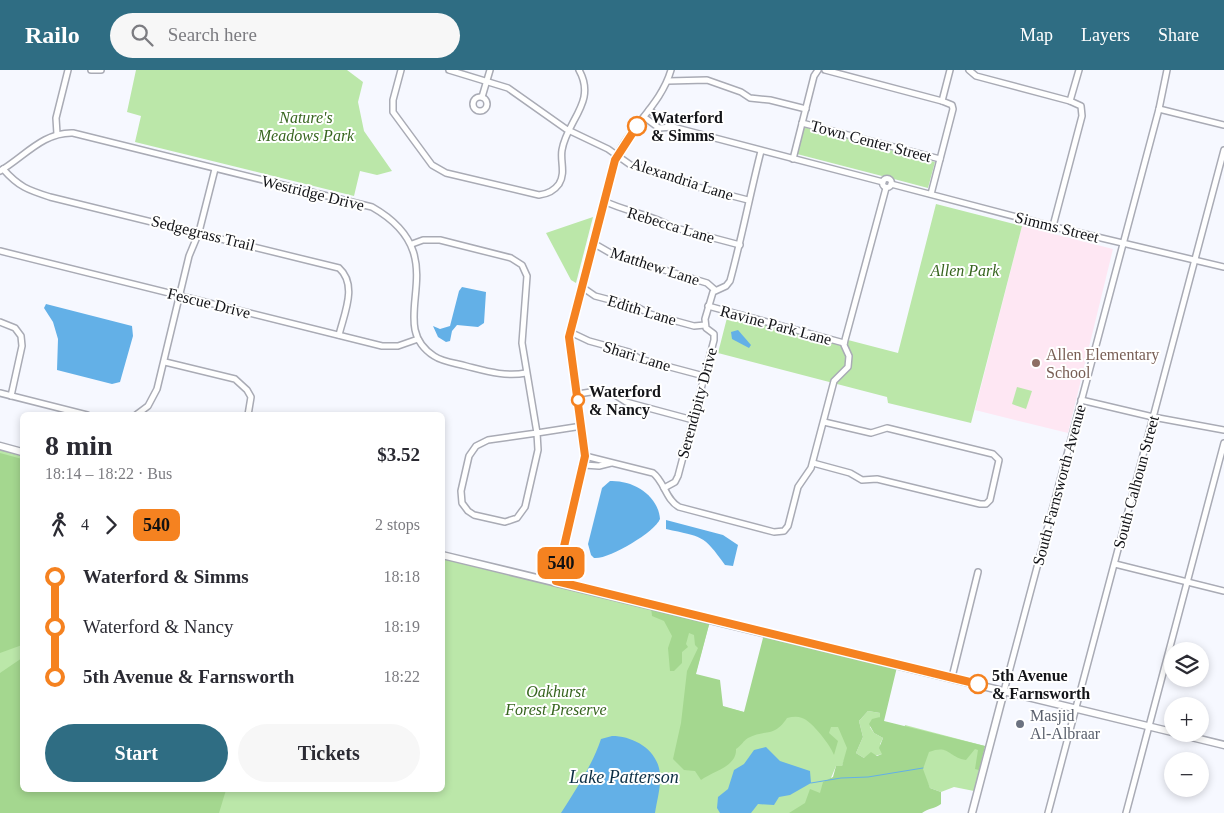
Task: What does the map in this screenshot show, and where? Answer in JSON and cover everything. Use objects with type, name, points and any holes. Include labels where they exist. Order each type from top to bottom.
[{"type":"street","points":[[2,170],[42,141],[57,134],[56,118],[68,70]]},
{"type":"street","points":[[91,70],[101,70]]},
{"type":"street","points":[[401,70],[393,100],[393,112],[427,160],[446,173],[535,194],[544,194],[554,190],[561,181],[562,149],[584,102],[585,87],[579,70]]},
{"type":"street","name":"Alexandria Lane","points":[[449,70],[488,80],[519,94],[570,131],[632,166],[671,176],[686,184],[748,200]]},
{"type":"street","points":[[482,97],[490,70]]},
{"type":"street","points":[[556,581],[585,456],[578,394],[570,348],[570,332],[617,156],[668,81],[671,70]]},
{"type":"street","points":[[825,70],[952,105],[953,109],[931,194]]},
{"type":"street","points":[[942,101],[950,70]]},
{"type":"street","points":[[969,70],[976,76],[1081,106],[1082,116],[1053,226]]},
{"type":"street","points":[[1070,102],[1079,70]]},
{"type":"street","name":"South Farnsworth Avenue","points":[[972,813],[1159,109],[1167,70]]},
{"type":"street","points":[[793,159],[816,71]]},
{"type":"street","points":[[668,81],[708,80],[741,92],[750,98],[770,100],[806,109]]},
{"type":"street","points":[[1159,109],[1224,125]]},
{"type":"street","name":"Simms Street","points":[[649,110],[673,127]]},
{"type":"street","name":"Simms Street","points":[[644,117],[659,128],[673,127],[886,185],[931,194],[1123,244],[1224,266]]},
{"type":"street","name":"Town Center Street","points":[[802,123],[940,159]]},
{"type":"street","name":"Westridge Drive","points":[[57,134],[79,134],[372,207],[394,222],[412,244],[418,279],[413,321],[418,339]]},
{"type":"street","name":"South Calhoun Street","points":[[1048,813],[1224,150]]},
{"type":"street","name":"Serendipity Drive","points":[[664,488],[677,479],[714,336],[705,325],[708,306],[715,290],[728,284],[740,245],[746,220],[748,200],[761,151]]},
{"type":"street","points":[[145,412],[153,398],[164,362],[189,256],[199,232],[215,169]]},
{"type":"street","name":"Sedgegrass Trail","points":[[2,170],[15,183],[32,191],[339,268],[346,274],[350,285],[339,335]]},
{"type":"street","points":[[585,456],[652,473],[673,503],[679,506],[781,532],[788,526],[798,487],[810,471],[813,463],[836,378],[844,373],[849,363],[850,356],[844,343],[886,185]]},
{"type":"street","name":"Rebecca Lane","points":[[604,201],[620,209],[663,221],[672,227],[740,245]]},
{"type":"street","points":[[412,244],[423,240],[440,240],[511,258],[522,265],[527,282],[522,343],[536,433],[537,459],[525,507],[521,514],[505,522],[474,515],[468,511],[462,503],[461,491],[469,456],[473,448],[488,440],[536,433],[582,426]]},
{"type":"street","name":"Matthew Lane","points":[[593,243],[612,254],[707,283],[715,290]]},
{"type":"street","name":"Fescue Drive","points":[[0,251],[390,346],[404,345],[418,339]]},
{"type":"street","name":"Edith Lane","points":[[582,286],[595,296],[637,307],[650,314],[694,326],[705,325]]},
{"type":"street","name":"Ravine Park Lane","points":[[708,306],[844,343]]},
{"type":"street","points":[[0,322],[15,328],[22,343],[11,396]]},
{"type":"street","name":"Shari Lane","points":[[570,332],[589,341],[629,352],[640,359],[704,376]]},
{"type":"street","points":[[418,339],[428,351],[440,359],[505,375],[526,373]]},
{"type":"street","points":[[164,362],[235,379],[242,383],[251,397],[248,412]]},
{"type":"street","points":[[578,394],[597,391],[615,395],[626,402],[693,420]]},
{"type":"street","points":[[0,393],[75,412]]},
{"type":"street","points":[[1081,400],[1153,417],[1224,430]]},
{"type":"street","points":[[813,463],[850,472],[862,480],[877,479],[980,504],[986,504],[990,500],[999,460],[993,454],[887,428],[871,433],[824,422]]},
{"type":"street","points":[[1126,813],[1224,443]]},
{"type":"street","points":[[0,446],[20,451]]},
{"type":"street","points":[[584,465],[606,466],[612,462]]},
{"type":"street","points":[[445,556],[556,581],[1164,730]]},
{"type":"street","points":[[1115,564],[1224,591]]},
{"type":"street","points":[[952,678],[978,572]]},
{"type":"street","points":[[1209,739],[1223,742]]},
{"type":"shaded area","name":"Allen Elementary School","points":[[1022,226],[1113,249],[1068,433],[975,410]]},
{"type":"green space","name":"Nature's Meadows Park","points":[[136,70],[347,70],[363,82],[358,102],[364,131],[392,171],[377,175],[360,171],[354,196],[135,142],[141,116],[127,112]]},
{"type":"green space","points":[[804,127],[935,162],[928,188],[894,179],[889,175],[882,176],[797,154]]},
{"type":"green space","name":"Allen Park","points":[[936,204],[1022,226],[971,423],[888,403],[887,397],[718,353],[728,314],[846,346],[848,340],[898,353]]},
{"type":"green space","points":[[593,217],[576,283],[571,280],[546,233]]},
{"type":"green space","points":[[1017,387],[1032,391],[1026,409],[1012,404]]},
{"type":"green space","name":"Oakhurst Forest Preserve","points":[[0,450],[20,455],[20,792],[445,792],[445,558],[710,621],[689,698],[744,712],[862,659],[847,753],[842,766],[836,766],[831,778],[884,806],[905,725],[985,746],[974,791],[954,787],[941,792],[930,788],[926,780],[913,813],[0,813]]},
{"type":"green space","points":[[0,453],[20,458],[20,646],[0,653]]},
{"type":"green space","points":[[651,607],[710,621],[696,674],[720,680],[723,706],[744,712],[764,634],[897,667],[884,721],[985,746],[979,770],[975,769],[978,750],[975,749],[966,760],[941,749],[929,752],[923,769],[930,788],[941,792],[941,804],[922,813],[789,813],[805,803],[810,789],[820,793],[823,782],[833,777],[836,766],[842,766],[847,748],[838,727],[831,727],[829,733],[838,741],[834,755],[825,740],[811,724],[802,718],[795,717],[787,718],[773,731],[754,735],[747,739],[736,749],[733,760],[729,764],[701,780],[695,771],[684,770],[673,759],[681,723],[687,671],[698,648],[695,645],[694,635],[689,633],[686,644],[688,647],[682,652],[682,663],[674,671],[670,671],[668,648],[672,636],[664,621],[652,616]],"holes":[[[868,711],[880,713],[880,717],[872,719],[869,724],[874,733],[883,738],[879,748],[882,754],[877,756],[871,752],[864,758],[856,753],[863,737],[859,721]]]},
{"type":"green space","points":[[20,659],[20,792],[225,792],[219,813],[0,813],[0,673]]},
{"type":"green space","points":[[868,711],[880,713],[880,717],[870,727],[874,733],[883,738],[880,744],[883,754],[864,758],[856,753],[863,737],[859,721]]},
{"type":"water","points":[[462,287],[486,292],[484,323],[478,327],[457,325],[452,331],[450,341],[446,342],[438,337],[433,326],[440,329],[450,326],[459,291]]},
{"type":"water","points":[[46,304],[132,326],[133,336],[120,382],[112,384],[57,370],[58,339],[53,322],[44,308]]},
{"type":"water","points":[[738,330],[751,345],[749,348],[732,339],[731,332]]},
{"type":"water","points":[[610,481],[627,483],[643,491],[655,503],[660,519],[641,538],[610,555],[594,558],[591,555],[588,544],[602,488]]},
{"type":"water","points":[[666,520],[723,535],[738,545],[733,566],[725,565],[712,547],[701,538],[666,529]]},
{"type":"water","name":"Lake Patterson","points":[[612,736],[628,739],[644,746],[655,758],[660,779],[655,813],[561,813],[588,768],[601,739]]},
{"type":"water","points":[[766,747],[780,761],[810,771],[811,783],[790,795],[779,797],[774,805],[758,804],[751,813],[720,813],[717,808],[718,797],[728,789],[734,770],[744,764],[754,750]]},
{"type":"waterway","points":[[811,783],[841,778],[868,777],[923,768]]},
{"type":"bus line","name":"540","points":[[637,126],[620,149],[615,160],[569,337],[585,456],[584,467],[556,581],[978,684]]},
{"type":"place","name":"Waterford & Simms","points":[[637,126]]},
{"type":"place","name":"Allen Elementary School","points":[[1036,363]]},
{"type":"place","name":"Waterford & Nancy","points":[[578,400]]},
{"type":"place","name":"5th Avenue & Farnsworth","points":[[978,684]]},
{"type":"place","name":"Masjid Al-Albraar","points":[[1020,724]]}]
